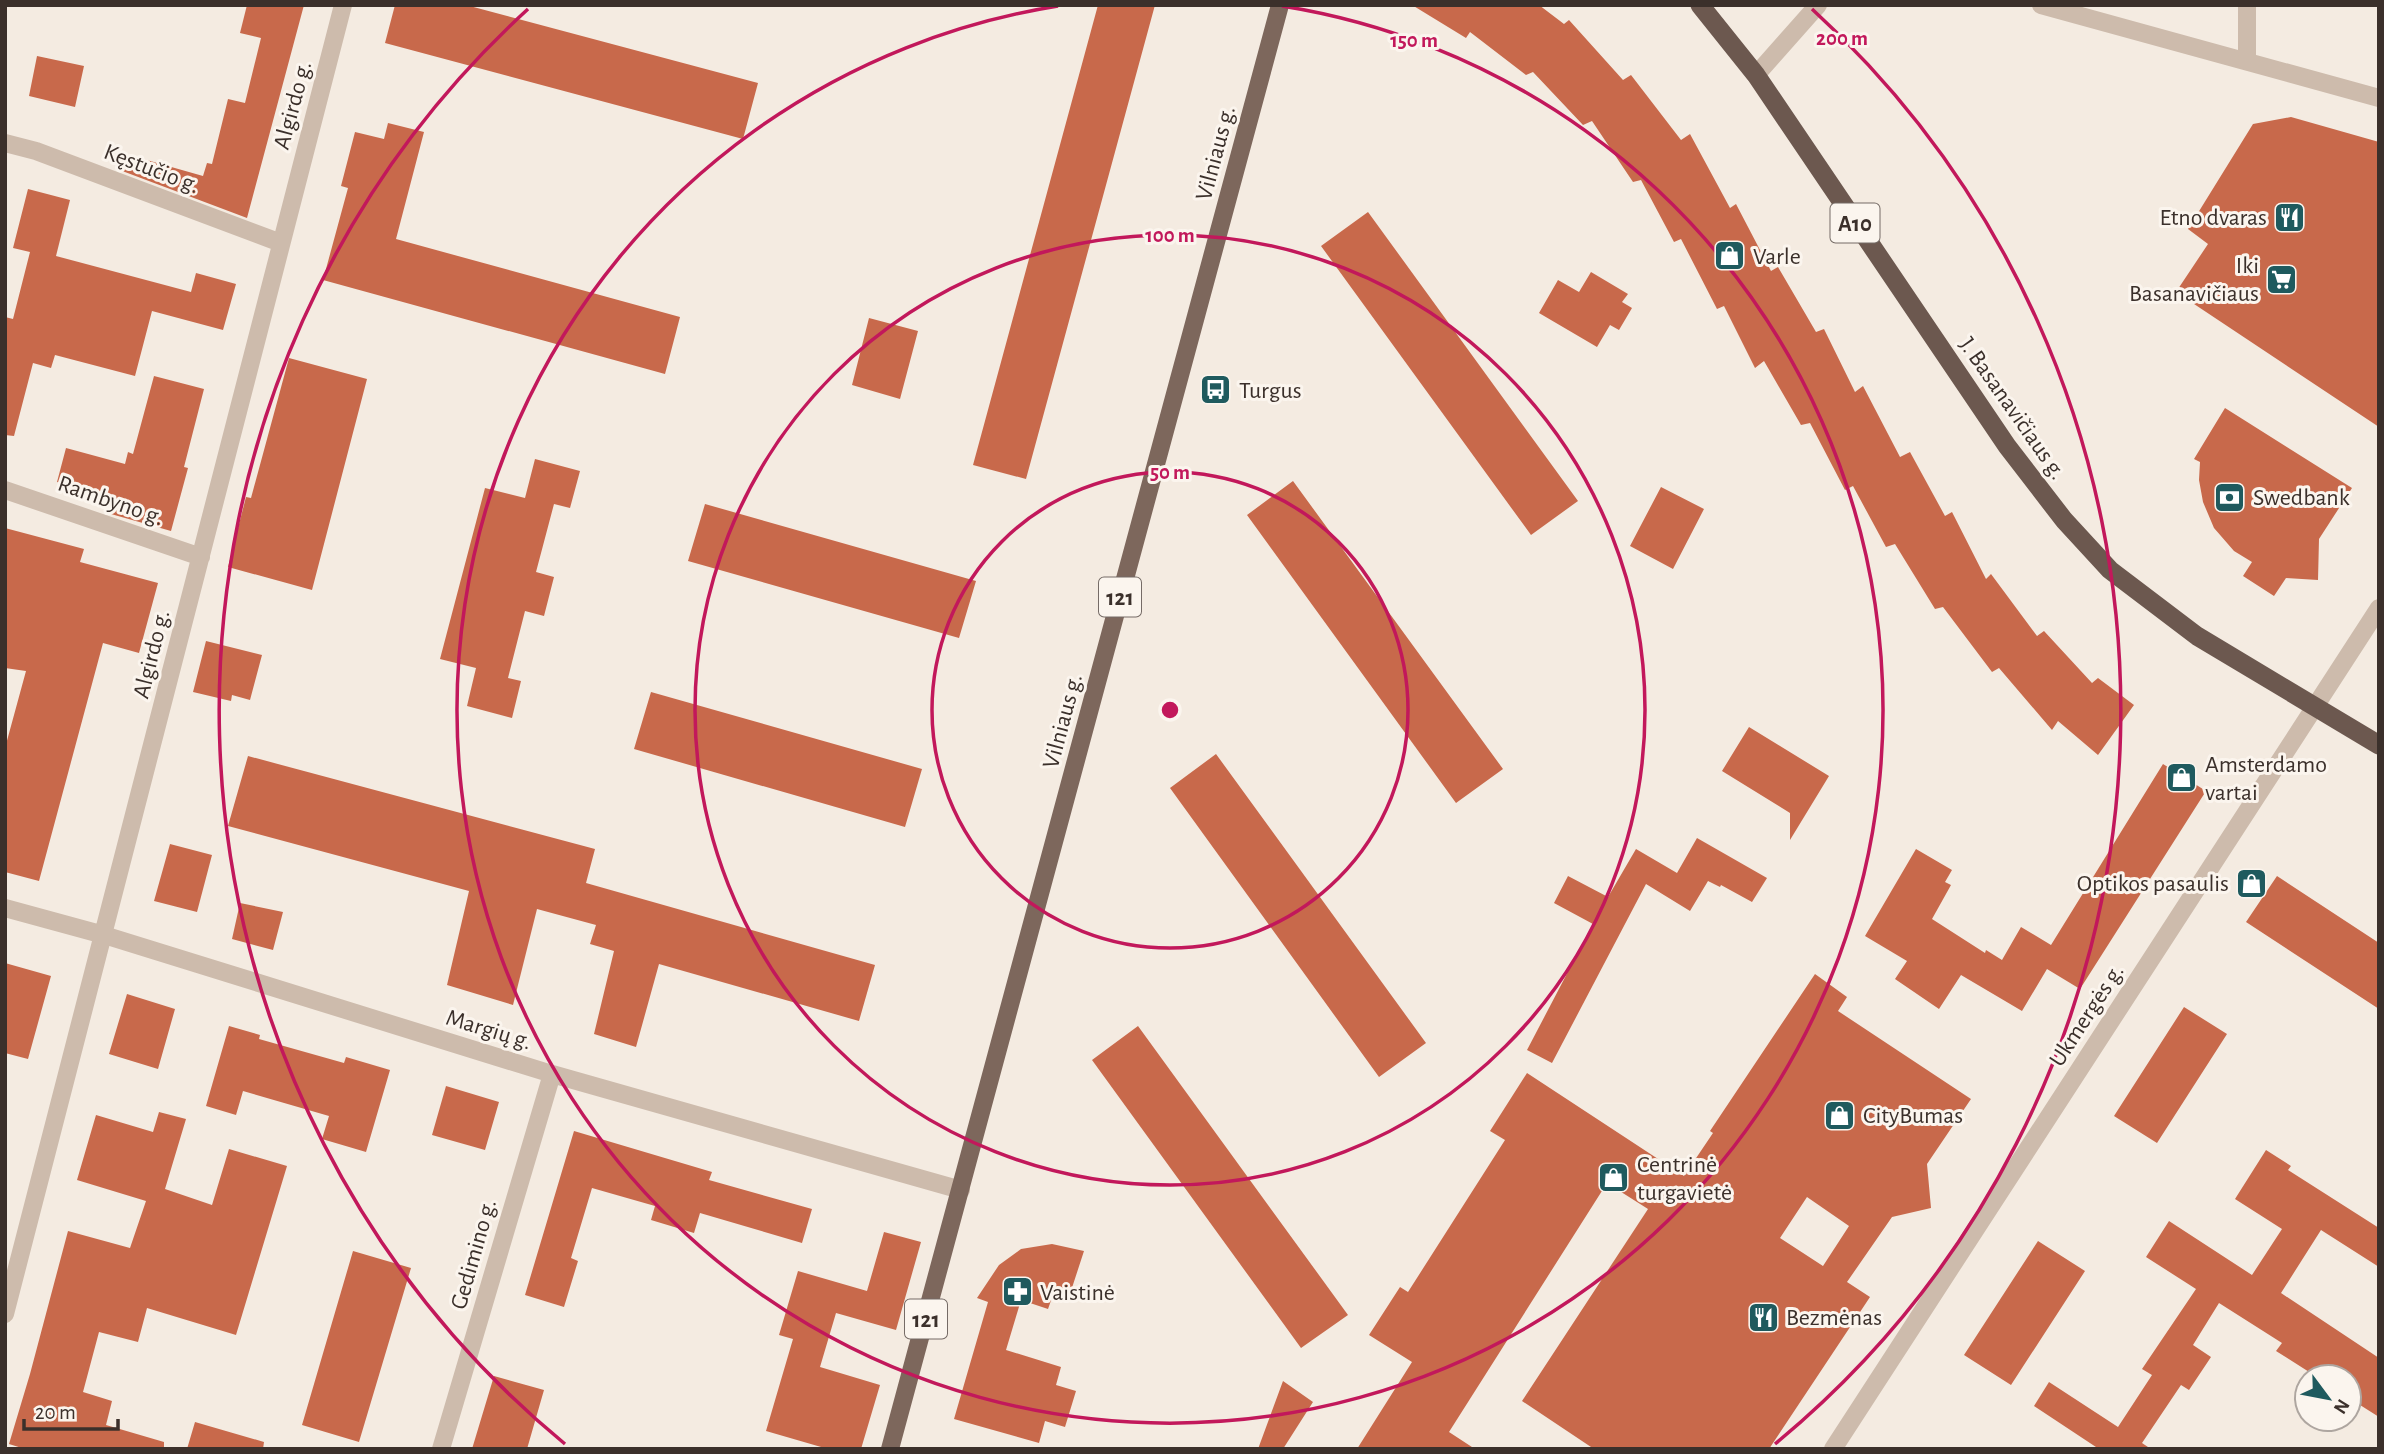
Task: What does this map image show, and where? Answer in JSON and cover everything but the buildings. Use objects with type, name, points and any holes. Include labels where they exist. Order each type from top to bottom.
[{"type":"highway","name":"J. Basanavičiaus g.","points":[[1700,5],[1756,75],[2007,446],[2064,520],[2110,570],[2197,636],[2379,745]]},
{"type":"main road","name":"Vilniaus g.","points":[[890,1449],[1280,5]]},
{"type":"street","name":"Algirdo g.","points":[[5,1314],[343,5]]},
{"type":"street","points":[[1756,75],[1818,5]]},
{"type":"street","points":[[2041,5],[2379,98]]},
{"type":"street","points":[[2247,5],[2247,61]]},
{"type":"street","name":"Kęstučio g.","points":[[5,143],[36,151],[281,243]]},
{"type":"street","name":"Rambyno g.","points":[[5,490],[201,557]]},
{"type":"street","name":"Ukmergės g.","points":[[1833,1449],[2379,608]]},
{"type":"street","name":"Margių g.","points":[[5,908],[104,935],[552,1074],[961,1190]]},
{"type":"street","name":"Gedimino g.","points":[[441,1449],[552,1074]]},
{"type":"place","name":"Etno dvaras","points":[[2290,217]]},
{"type":"place","name":"Varle","points":[[1730,256]]},
{"type":"place","name":"Iki Basanavičiaus","points":[[2282,279]]},
{"type":"place","name":"Turgus","points":[[1216,390]]},
{"type":"place","name":"Swedbank","points":[[2230,497]]},
{"type":"place","name":"Amsterdamo vartai","points":[[2182,778]]},
{"type":"place","name":"Optikos pasaulis","points":[[2252,883]]},
{"type":"place","name":"CityBumas","points":[[1840,1115]]},
{"type":"place","name":"Centrinė turgavietė","points":[[1614,1178]]},
{"type":"place","name":"Vaistinė","points":[[1017,1292]]},
{"type":"place","name":"Bezmėnas","points":[[1763,1317]]}]
